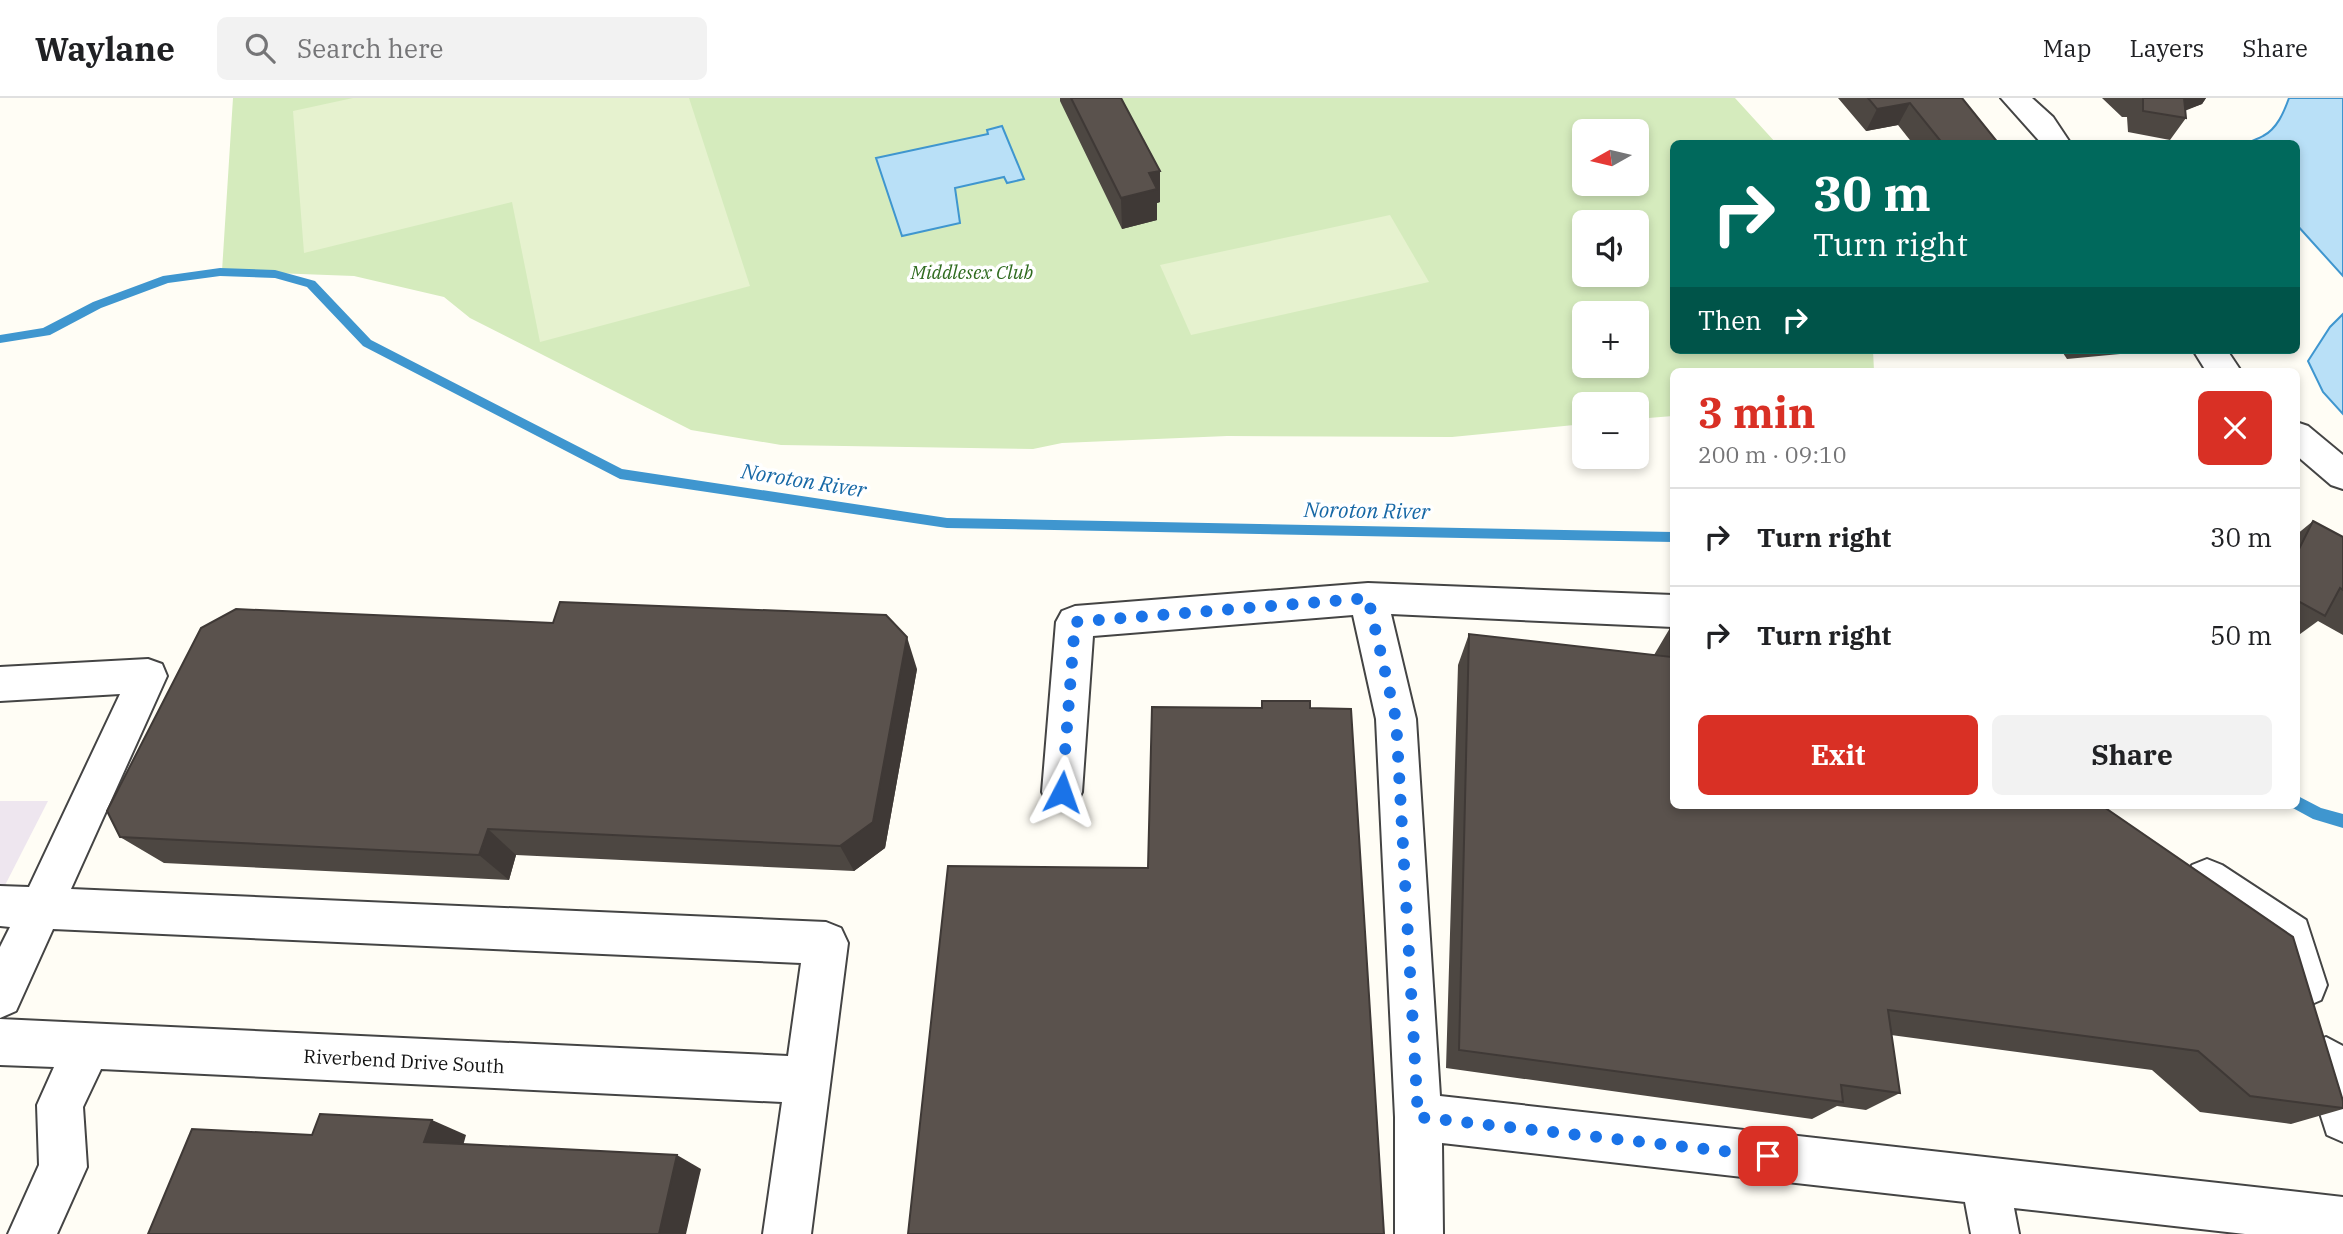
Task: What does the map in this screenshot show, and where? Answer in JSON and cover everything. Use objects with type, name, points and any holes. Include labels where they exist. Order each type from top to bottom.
[{"type":"street","points":[[2015,98],[2043,124],[2054,140]]},
{"type":"street","points":[[2300,438],[2343,475]]},
{"type":"street","points":[[1368,598],[1396,719],[1418,1117],[1419,1234]]},
{"type":"street","points":[[1062,792],[1075,622],[1368,598],[1670,611]]},
{"type":"street","points":[[0,684],[148,676],[21,907],[0,996]]},
{"type":"street","points":[[2175,858],[2291,935],[2343,1119]]},
{"type":"street","points":[[21,907],[826,943],[787,1234]]},
{"type":"street","name":"Riverbend Drive South","points":[[0,1042],[807,1080]]},
{"type":"street","points":[[32,1234],[63,1167],[60,1105],[88,1047]]},
{"type":"street","points":[[1418,1117],[1984,1180],[2236,1221],[2343,1221]]},
{"type":"street","points":[[1984,1180],[1995,1234]]},
{"type":"shaded area","points":[[0,801],[48,801],[0,895]]},
{"type":"green space","name":"Middlesex Club","points":[[233,98],[1735,98],[1773,140],[1670,140],[1670,354],[1873,354],[1874,368],[1670,368],[1670,416],[1649,418],[1649,392],[1572,392],[1572,425],[1452,437],[1227,436],[1062,443],[1033,449],[781,445],[691,430],[470,318],[444,297],[354,276],[222,271]]},
{"type":"green space","points":[[353,98],[689,98],[750,286],[540,342],[512,202],[304,253],[293,111]]},
{"type":"green space","points":[[1390,215],[1429,282],[1191,335],[1160,265]]},
{"type":"water","points":[[2289,98],[2343,98],[2343,276],[2300,228],[2300,140],[2254,140],[2272,129]]},
{"type":"water","points":[[1002,126],[1024,179],[1007,183],[1004,177],[955,188],[960,223],[902,236],[876,158],[988,134],[987,130]]},
{"type":"water","points":[[2343,314],[2343,414],[2323,392],[2308,361],[2330,327]]},
{"type":"building","points":[[1071,98],[1121,98],[1160,171],[1149,173],[1157,189],[1121,198]]},
{"type":"building","points":[[1868,98],[1962,98],[1996,140],[1940,140],[1910,103],[1877,109]]},
{"type":"building","points":[[2143,98],[2184,98],[2186,118],[2143,111]]},
{"type":"building","points":[[2313,521],[2343,537],[2343,590],[2340,588],[2325,616],[2300,602],[2300,547]]},
{"type":"building","points":[[560,602],[886,615],[907,637],[873,822],[840,846],[488,829],[479,855],[120,837],[107,811],[201,628],[236,609],[553,623]]},
{"type":"building","points":[[1469,634],[1670,657],[1670,809],[2107,809],[2293,937],[2343,1108],[2250,1096],[2198,1051],[1888,1010],[1900,1093],[1841,1085],[1843,1102],[1459,1050]]},
{"type":"building","points":[[1262,701],[1310,701],[1310,708],[1351,709],[1384,1234],[908,1234],[948,866],[1148,868],[1152,707],[1262,708]]},
{"type":"building","points":[[320,1114],[432,1120],[424,1142],[677,1155],[659,1234],[148,1234],[192,1129],[312,1135]]},
{"type":"waterway","name":"Noroton River","points":[[0,339],[46,332],[97,305],[167,279],[220,272],[275,274],[311,284],[367,343],[620,474],[947,523],[1670,537]]},
{"type":"waterway","name":"Noroton River","points":[[2300,804],[2318,814],[2343,821]]},
{"type":"route","points":[[1062,792],[1075,622],[1368,598],[1396,719],[1418,1117],[1768,1156]]}]
